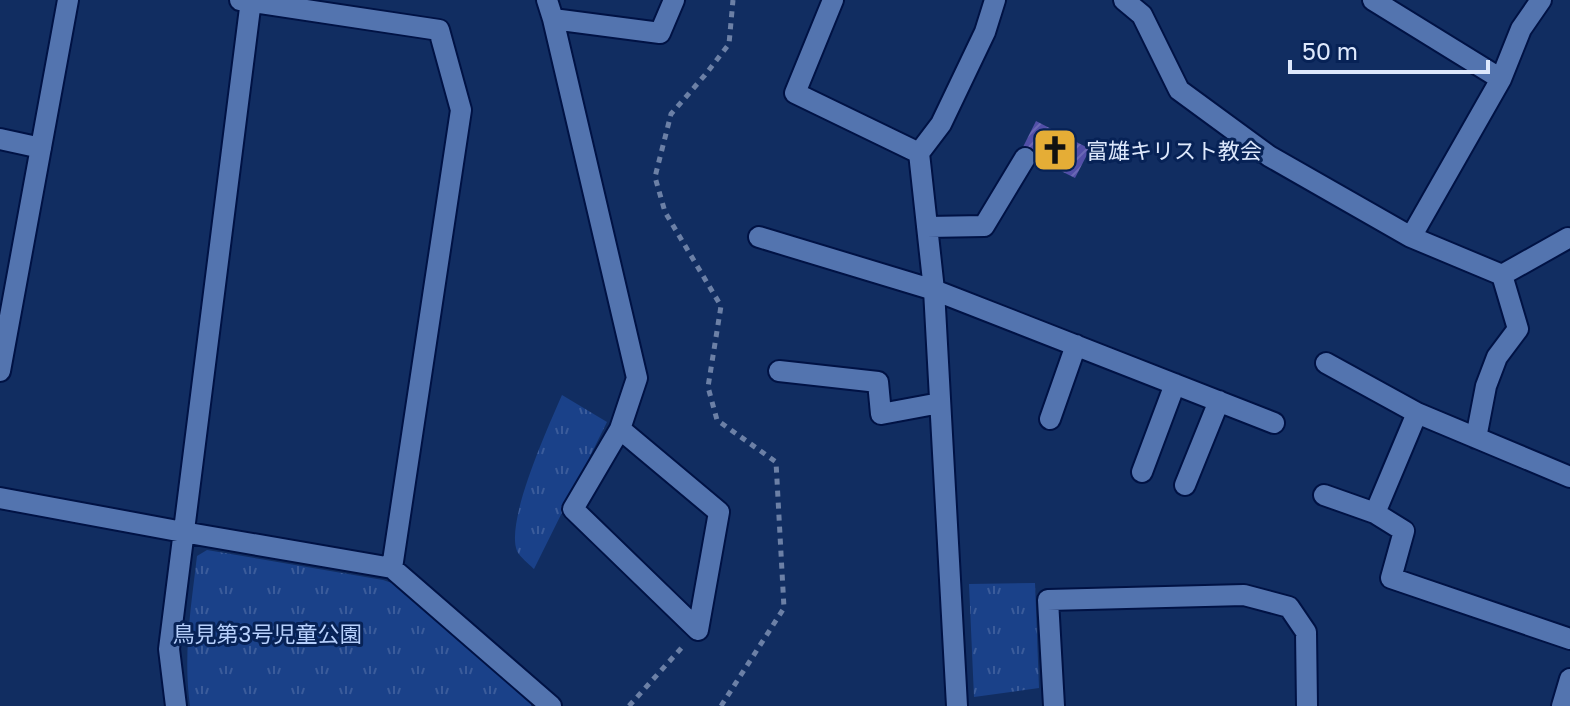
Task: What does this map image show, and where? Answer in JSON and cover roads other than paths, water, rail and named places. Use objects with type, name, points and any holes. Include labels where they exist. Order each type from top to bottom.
[{"type":"street","points":[[0,371],[68,0]]},
{"type":"street","points":[[620,429],[719,512],[698,630],[573,509],[620,429],[637,378],[550,9],[660,33],[674,0]]},
{"type":"street","points":[[833,0],[795,93],[919,153]]},
{"type":"street","points":[[957,706],[934,290],[919,153],[941,124],[985,32],[995,0]]},
{"type":"street","points":[[1124,0],[1142,15],[1179,90],[1269,156],[1411,237],[1502,275]]},
{"type":"street","points":[[1373,0],[1501,79]]},
{"type":"street","points":[[1411,237],[1501,79],[1521,29],[1541,0]]},
{"type":"street","points":[[176,706],[169,649],[247,1],[439,30],[461,110],[392,568]]},
{"type":"street","points":[[0,139],[41,148]]},
{"type":"street","points":[[927,227],[984,226],[1025,158]]},
{"type":"street","points":[[759,237],[934,290],[1274,423]]},
{"type":"street","points":[[1502,275],[1568,238]]},
{"type":"street","points":[[1476,438],[1486,386],[1497,357],[1518,329],[1502,275]]},
{"type":"street","points":[[1050,419],[1076,345]]},
{"type":"street","points":[[1326,363],[1417,413],[1570,477]]},
{"type":"street","points":[[779,371],[878,382],[881,414],[940,403]]},
{"type":"street","points":[[1142,472],[1175,384]]},
{"type":"street","points":[[1185,485],[1219,401]]},
{"type":"street","points":[[1375,513],[1417,413]]},
{"type":"street","points":[[1324,495],[1375,513],[1404,531],[1391,578],[1570,639]]},
{"type":"street","points":[[0,498],[392,568],[551,706]]},
{"type":"street","points":[[1054,706],[1048,600],[1244,595],[1289,607],[1306,632],[1307,706]]},
{"type":"street","points":[[1562,706],[1570,679]]},
{"type":"place","name":"富雄キリスト教会","points":[[1055,150]]},
{"type":"park label","name":"鳥見第3号児童公園","points":[[267,633]]}]
